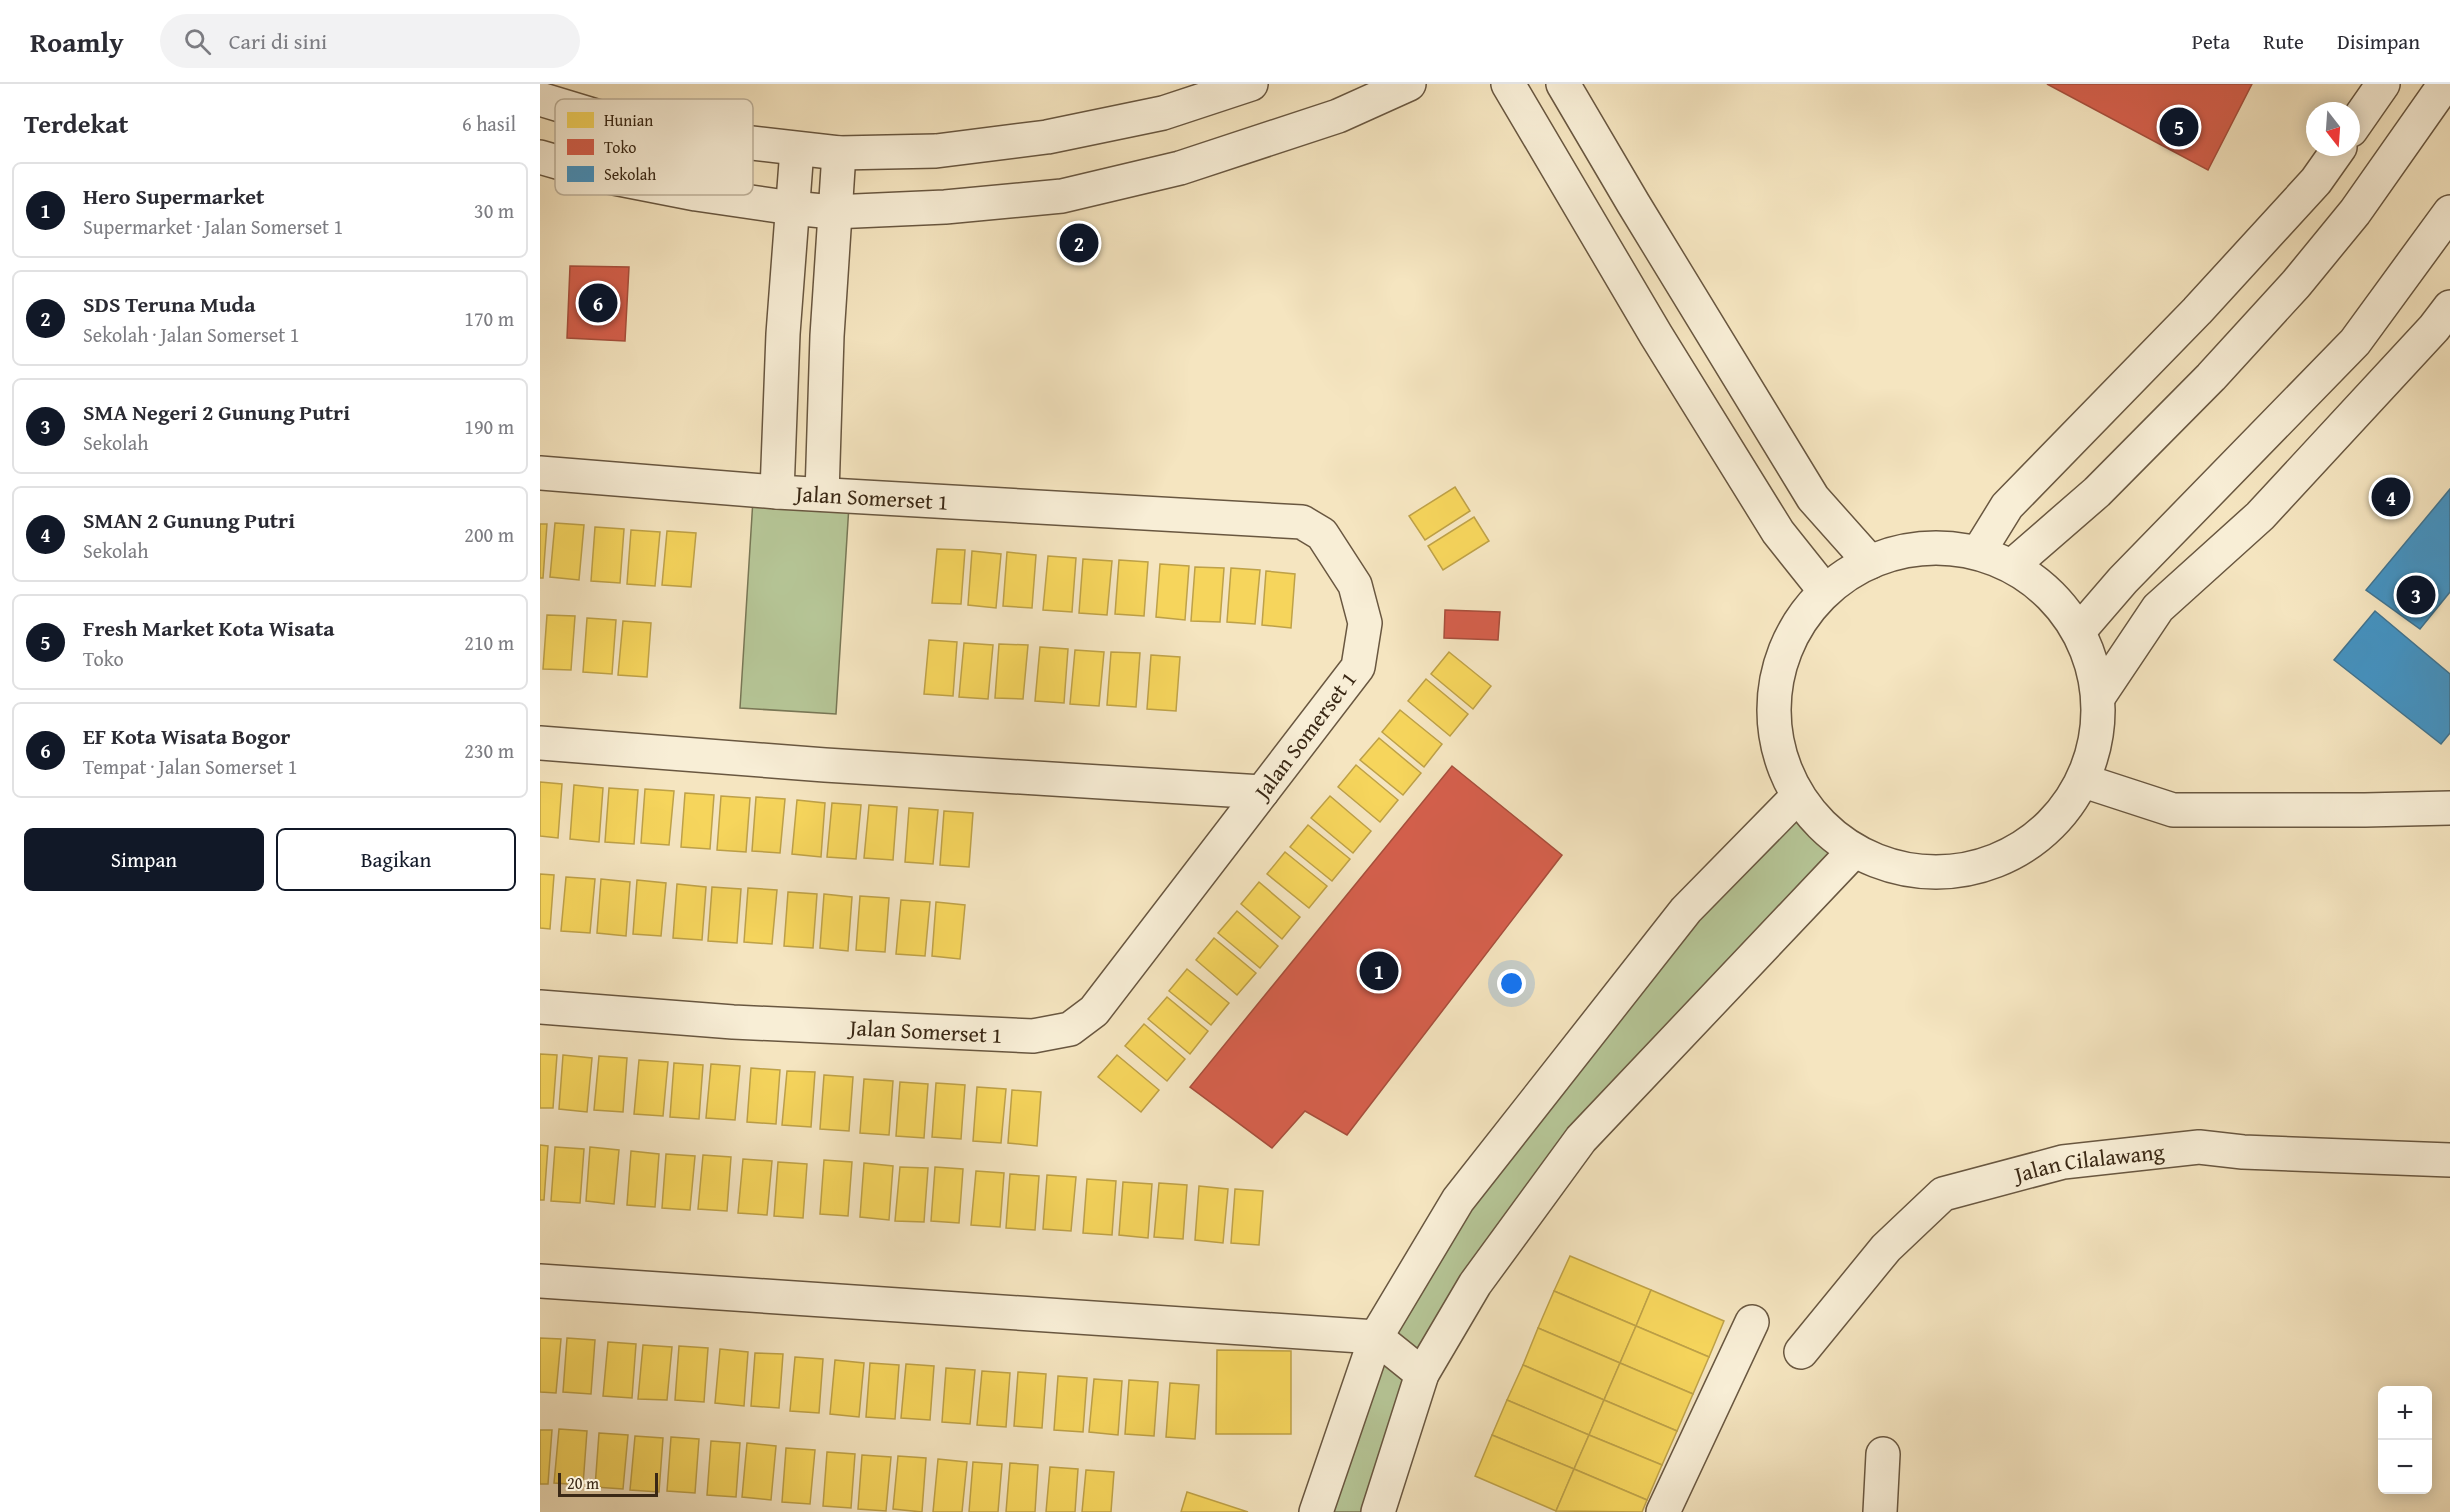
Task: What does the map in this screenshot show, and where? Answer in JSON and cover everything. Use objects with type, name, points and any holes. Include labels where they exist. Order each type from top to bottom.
[{"type":"street","points":[[753,143],[839,153],[936,151],[1047,137],[1163,113],[1251,84]]},
{"type":"street","points":[[703,195],[833,212],[945,207],[1062,196],[1191,164],[1338,116],[1409,84]]},
{"type":"street","points":[[1508,84],[1656,335],[1778,532],[1825,591]]},
{"type":"street","points":[[1563,84],[1813,498],[1870,562]]},
{"type":"street","points":[[2360,117],[2383,84]]},
{"type":"street","points":[[2013,565],[2105,484],[2211,377],[2296,284],[2355,212],[2445,84]]},
{"type":"street","points":[[540,99],[555,104]]},
{"type":"street","points":[[777,492],[783,334],[797,149]]},
{"type":"street","points":[[822,494],[833,212],[839,153]]},
{"type":"street","points":[[1978,553],[2007,506],[2197,311],[2316,181],[2334,156]]},
{"type":"street","points":[[540,157],[555,161]]},
{"type":"street","points":[[2079,631],[2123,580],[2355,342],[2450,212]]},
{"type":"street","points":[[2099,696],[2158,608],[2260,516],[2434,328],[2450,307]]},
{"type":"street","name":"Jalan Somerset 1","points":[[540,473],[777,492],[1302,522],[1322,534],[1355,585],[1365,623],[1358,667],[1094,1011],[1070,1029],[1033,1036],[733,1022],[540,1007]]},
{"type":"street","points":[[1923,548],[1978,553],[2013,565],[2054,597],[2079,631],[2093,663],[2099,696],[2097,739],[2084,781],[2043,834],[1984,867],[1917,873],[1853,852],[1821,828],[1797,797],[1775,745],[1774,689],[1791,636],[1825,591],[1870,562],[1923,548]]},
{"type":"street","points":[[540,743],[825,765],[1262,792]]},
{"type":"street","points":[[2084,781],[2173,810],[2450,808]]},
{"type":"street","points":[[1316,1512],[1376,1336],[1458,1200],[1686,910],[1797,797]]},
{"type":"street","points":[[1378,1512],[1422,1374],[1475,1284],[1581,1139],[1853,852]]},
{"type":"street","name":"Jalan Cilalawang","points":[[1801,1352],[1887,1248],[1943,1194],[2063,1162],[2199,1148],[2450,1160]]},
{"type":"street","points":[[540,1281],[1376,1336],[1422,1374]]},
{"type":"street","points":[[1663,1512],[1752,1322]]},
{"type":"street","points":[[1880,1512],[1883,1454]]},
{"type":"green space","points":[[753,499],[849,505],[836,714],[740,708]]},
{"type":"green space","points":[[1797,797],[1821,828],[1853,852],[1475,1284],[1378,1512],[1316,1512],[1376,1337],[1480,1172]]},
{"type":"building: Hunian","points":[[1455,487],[1470,511],[1425,540],[1409,516]]},
{"type":"building: Hunian","points":[[1474,517],[1489,541],[1443,570],[1428,546]]},
{"type":"building: Hunian","points":[[555,523],[584,525],[579,580],[550,577]]},
{"type":"building: Hunian","points":[[540,524],[547,524],[543,578],[540,578]]},
{"type":"building: Hunian","points":[[595,527],[624,529],[620,583],[591,581]]},
{"type":"building: Hunian","points":[[631,530],[660,532],[655,586],[627,584]]},
{"type":"building: Hunian","points":[[667,531],[696,533],[691,587],[662,585]]},
{"type":"building: Hunian","points":[[937,549],[965,550],[961,604],[932,603]]},
{"type":"building: Hunian","points":[[972,551],[1001,554],[996,608],[968,605]]},
{"type":"building: Hunian","points":[[1007,552],[1036,555],[1032,608],[1003,606]]},
{"type":"building: Hunian","points":[[1048,556],[1076,558],[1072,612],[1043,610]]},
{"type":"building: Hunian","points":[[1083,559],[1112,561],[1107,615],[1079,613]]},
{"type":"building: Hunian","points":[[1119,560],[1148,562],[1144,616],[1115,614]]},
{"type":"building: Hunian","points":[[1160,564],[1189,566],[1185,620],[1156,617]]},
{"type":"building: Hunian","points":[[1195,567],[1224,568],[1220,622],[1191,621]]},
{"type":"building: Hunian","points":[[1231,568],[1260,570],[1255,624],[1227,622]]},
{"type":"building: Hunian","points":[[1266,571],[1295,574],[1291,628],[1262,625]]},
{"type":"building: Hunian","points":[[547,615],[575,616],[571,670],[543,669]]},
{"type":"building: Hunian","points":[[587,618],[616,620],[612,674],[583,672]]},
{"type":"building: Hunian","points":[[623,621],[651,623],[647,677],[618,675]]},
{"type":"building: Hunian","points":[[929,640],[957,642],[953,696],[924,694]]},
{"type":"building: Hunian","points":[[964,643],[993,645],[988,699],[959,697]]},
{"type":"building: Hunian","points":[[999,644],[1028,645],[1023,699],[995,698]]},
{"type":"building: Hunian","points":[[1040,647],[1068,649],[1064,703],[1035,701]]},
{"type":"building: Hunian","points":[[1075,650],[1104,652],[1099,706],[1070,704]]},
{"type":"building: Hunian","points":[[1111,652],[1140,653],[1136,707],[1107,705]]},
{"type":"building: Hunian","points":[[1449,652],[1491,686],[1473,709],[1431,674]]},
{"type":"building: Hunian","points":[[1151,655],[1180,657],[1176,711],[1147,709]]},
{"type":"building: Hunian","points":[[1426,679],[1468,714],[1450,736],[1408,701]]},
{"type":"building: Hunian","points":[[1400,710],[1442,744],[1424,767],[1382,732]]},
{"type":"building: Hunian","points":[[1379,738],[1421,773],[1403,795],[1360,760]]},
{"type":"building: Hunian","points":[[1356,765],[1398,800],[1380,822],[1338,787]]},
{"type":"building: Hunian","points":[[540,782],[562,784],[558,838],[540,836]]},
{"type":"building: Hunian","points":[[574,785],[603,788],[599,842],[570,839]]},
{"type":"building: Hunian","points":[[609,788],[638,790],[634,844],[605,842]]},
{"type":"building: Hunian","points":[[645,789],[674,791],[669,845],[641,843]]},
{"type":"building: Hunian","points":[[685,793],[714,795],[710,849],[681,847]]},
{"type":"building: Hunian","points":[[721,796],[750,798],[746,852],[717,850]]},
{"type":"building: Hunian","points":[[1330,796],[1371,831],[1353,853],[1311,818]]},
{"type":"building: Hunian","points":[[756,797],[785,799],[780,853],[752,851]]},
{"type":"building: Hunian","points":[[797,800],[825,803],[821,857],[792,854]]},
{"type":"building: Hunian","points":[[832,803],[861,805],[856,859],[827,857]]},
{"type":"building: Hunian","points":[[869,805],[897,807],[893,860],[864,858]]},
{"type":"building: Hunian","points":[[909,808],[938,810],[933,864],[905,862]]},
{"type":"building: Hunian","points":[[944,811],[973,813],[969,867],[940,865]]},
{"type":"building: Hunian","points":[[1308,825],[1350,859],[1332,881],[1290,847]]},
{"type":"building: Hunian","points":[[1285,852],[1327,886],[1309,908],[1267,874]]},
{"type":"building: Hunian","points":[[540,874],[554,875],[550,929],[540,928]]},
{"type":"building: Hunian","points":[[566,877],[595,879],[590,933],[561,931]]},
{"type":"building: Hunian","points":[[601,879],[630,882],[626,936],[597,933]]},
{"type":"building: Hunian","points":[[637,880],[666,883],[661,936],[633,934]]},
{"type":"building: Hunian","points":[[1259,882],[1300,917],[1282,939],[1241,904]]},
{"type":"building: Hunian","points":[[677,884],[706,887],[702,940],[673,938]]},
{"type":"building: Hunian","points":[[712,887],[741,889],[737,943],[708,941]]},
{"type":"building: Hunian","points":[[748,888],[777,890],[772,944],[744,942]]},
{"type":"building: Hunian","points":[[788,892],[817,894],[813,948],[784,946]]},
{"type":"building: Hunian","points":[[824,894],[852,897],[848,951],[820,948]]},
{"type":"building: Hunian","points":[[860,896],[889,898],[885,952],[856,950]]},
{"type":"building: Hunian","points":[[901,900],[930,902],[925,956],[896,954]]},
{"type":"building: Hunian","points":[[936,902],[965,905],[960,959],[932,956]]},
{"type":"building: Hunian","points":[[1237,911],[1278,946],[1260,968],[1218,933]]},
{"type":"building: Hunian","points":[[1214,938],[1256,973],[1237,995],[1196,960]]},
{"type":"building: Hunian","points":[[1187,969],[1229,1003],[1211,1025],[1169,991]]},
{"type":"building: Hunian","points":[[1167,997],[1208,1031],[1190,1054],[1148,1019]]},
{"type":"building: Hunian","points":[[1144,1024],[1185,1059],[1167,1081],[1125,1046]]},
{"type":"building: Hunian","points":[[540,1054],[557,1055],[553,1108],[540,1108]]},
{"type":"building: Hunian","points":[[563,1055],[592,1058],[587,1112],[559,1109]]},
{"type":"building: Hunian","points":[[1117,1055],[1159,1090],[1141,1112],[1098,1077]]},
{"type":"building: Hunian","points":[[599,1056],[627,1058],[623,1112],[594,1110]]},
{"type":"building: Hunian","points":[[639,1060],[668,1062],[663,1116],[634,1114]]},
{"type":"building: Hunian","points":[[674,1063],[703,1065],[699,1119],[670,1117]]},
{"type":"building: Hunian","points":[[711,1064],[740,1066],[735,1120],[706,1118]]},
{"type":"building: Hunian","points":[[751,1068],[780,1070],[776,1124],[747,1122]]},
{"type":"building: Hunian","points":[[787,1071],[815,1072],[811,1127],[782,1125]]},
{"type":"building: Hunian","points":[[824,1075],[853,1077],[849,1131],[820,1129]]},
{"type":"building: Hunian","points":[[864,1079],[893,1081],[889,1135],[860,1133]]},
{"type":"building: Hunian","points":[[900,1082],[928,1084],[924,1138],[896,1136]]},
{"type":"building: Hunian","points":[[936,1083],[965,1085],[961,1139],[932,1137]]},
{"type":"building: Hunian","points":[[977,1087],[1006,1089],[1001,1143],[973,1141]]},
{"type":"building: Hunian","points":[[1012,1090],[1041,1092],[1037,1146],[1008,1143]]},
{"type":"building: Hunian","points":[[540,1145],[548,1146],[544,1200],[540,1200]]},
{"type":"building: Hunian","points":[[555,1147],[584,1149],[580,1203],[551,1201]]},
{"type":"building: Hunian","points":[[590,1147],[619,1150],[614,1204],[586,1201]]},
{"type":"building: Hunian","points":[[631,1151],[659,1154],[655,1207],[627,1205]]},
{"type":"building: Hunian","points":[[666,1154],[695,1156],[690,1210],[662,1208]]},
{"type":"building: Hunian","points":[[703,1155],[731,1157],[727,1211],[698,1209]]},
{"type":"building: Hunian","points":[[743,1159],[772,1161],[767,1215],[738,1213]]},
{"type":"building: Hunian","points":[[824,1160],[852,1162],[848,1216],[820,1214]]},
{"type":"building: Hunian","points":[[778,1162],[807,1164],[803,1218],[774,1216]]},
{"type":"building: Hunian","points":[[864,1163],[893,1166],[889,1220],[860,1217]]},
{"type":"building: Hunian","points":[[900,1167],[928,1168],[924,1222],[895,1221]]},
{"type":"building: Hunian","points":[[935,1167],[963,1169],[959,1223],[931,1221]]},
{"type":"building: Hunian","points":[[976,1171],[1004,1173],[1000,1227],[971,1225]]},
{"type":"building: Hunian","points":[[1010,1174],[1039,1176],[1035,1230],[1006,1228]]},
{"type":"building: Hunian","points":[[1047,1175],[1076,1177],[1071,1231],[1043,1229]]},
{"type":"building: Hunian","points":[[1087,1179],[1116,1181],[1112,1235],[1083,1233]]},
{"type":"building: Hunian","points":[[1123,1182],[1152,1184],[1148,1238],[1119,1235]]},
{"type":"building: Hunian","points":[[1159,1183],[1187,1185],[1183,1239],[1154,1237]]},
{"type":"building: Hunian","points":[[1199,1186],[1228,1189],[1223,1243],[1195,1240]]},
{"type":"building: Hunian","points":[[1235,1189],[1263,1191],[1259,1245],[1231,1243]]},
{"type":"building: Hunian","points":[[1570,1256],[1651,1290],[1636,1326],[1554,1291]]},
{"type":"building: Hunian","points":[[1651,1290],[1724,1321],[1709,1357],[1636,1326]]},
{"type":"building: Hunian","points":[[1554,1291],[1636,1326],[1620,1363],[1538,1328]]},
{"type":"building: Hunian","points":[[1636,1326],[1709,1357],[1693,1394],[1620,1363]]},
{"type":"building: Hunian","points":[[1538,1328],[1620,1363],[1604,1400],[1523,1365]]},
{"type":"building: Hunian","points":[[540,1338],[561,1339],[556,1393],[540,1392]]},
{"type":"building: Hunian","points":[[567,1338],[595,1340],[591,1394],[563,1392]]},
{"type":"building: Hunian","points":[[608,1342],[636,1344],[632,1398],[603,1396]]},
{"type":"building: Hunian","points":[[643,1345],[672,1347],[667,1400],[638,1399]]},
{"type":"building: Hunian","points":[[679,1346],[708,1348],[704,1402],[675,1400]]},
{"type":"building: Hunian","points":[[720,1349],[748,1352],[744,1406],[715,1403]]},
{"type":"building: Hunian","points":[[1217,1350],[1291,1351],[1291,1434],[1216,1434]]},
{"type":"building: Hunian","points":[[755,1353],[783,1354],[779,1408],[751,1406]]},
{"type":"building: Hunian","points":[[795,1357],[823,1359],[819,1413],[790,1411]]},
{"type":"building: Hunian","points":[[835,1360],[864,1363],[859,1417],[830,1414]]},
{"type":"building: Hunian","points":[[870,1363],[899,1365],[895,1419],[866,1417]]},
{"type":"building: Hunian","points":[[1620,1363],[1693,1394],[1677,1431],[1604,1400]]},
{"type":"building: Hunian","points":[[906,1364],[934,1366],[930,1420],[901,1418]]},
{"type":"building: Hunian","points":[[1523,1365],[1604,1400],[1589,1435],[1507,1400]]},
{"type":"building: Hunian","points":[[946,1368],[975,1370],[970,1424],[942,1422]]},
{"type":"building: Hunian","points":[[982,1371],[1010,1373],[1006,1427],[977,1425]]},
{"type":"building: Hunian","points":[[1018,1372],[1046,1374],[1042,1428],[1014,1426]]},
{"type":"building: Hunian","points":[[1058,1376],[1087,1378],[1083,1432],[1054,1430]]},
{"type":"building: Hunian","points":[[1094,1379],[1122,1381],[1118,1435],[1089,1432]]},
{"type":"building: Hunian","points":[[1129,1380],[1158,1382],[1154,1436],[1125,1434]]},
{"type":"building: Hunian","points":[[1170,1383],[1199,1385],[1195,1439],[1166,1437]]},
{"type":"building: Hunian","points":[[1507,1400],[1589,1435],[1574,1469],[1492,1435]]},
{"type":"building: Hunian","points":[[1604,1400],[1677,1431],[1662,1465],[1589,1435]]},
{"type":"building: Hunian","points":[[559,1429],[587,1431],[583,1485],[554,1483]]},
{"type":"building: Hunian","points":[[540,1430],[552,1430],[548,1484],[540,1484]]},
{"type":"building: Hunian","points":[[599,1433],[628,1435],[623,1489],[595,1487]]},
{"type":"building: Hunian","points":[[1492,1435],[1574,1469],[1556,1511],[1475,1476]]},
{"type":"building: Hunian","points":[[1589,1435],[1662,1465],[1647,1500],[1574,1469]]},
{"type":"building: Hunian","points":[[635,1436],[663,1438],[659,1492],[630,1490]]},
{"type":"building: Hunian","points":[[671,1437],[699,1439],[695,1493],[667,1491]]},
{"type":"building: Hunian","points":[[711,1441],[740,1443],[736,1497],[707,1495]]},
{"type":"building: Hunian","points":[[747,1443],[776,1446],[771,1500],[742,1497]]},
{"type":"building: Hunian","points":[[786,1448],[815,1450],[810,1504],[782,1502]]},
{"type":"building: Hunian","points":[[827,1452],[855,1454],[851,1508],[823,1506]]},
{"type":"building: Hunian","points":[[862,1455],[891,1457],[886,1511],[858,1509]]},
{"type":"building: Hunian","points":[[898,1456],[926,1458],[922,1512],[893,1509]]},
{"type":"building: Hunian","points":[[938,1459],[967,1462],[962,1512],[933,1512]]},
{"type":"building: Hunian","points":[[973,1462],[1002,1464],[998,1512],[969,1512]]},
{"type":"building: Hunian","points":[[1010,1463],[1038,1465],[1035,1512],[1006,1512]]},
{"type":"building: Hunian","points":[[1050,1467],[1078,1469],[1075,1512],[1046,1512]]},
{"type":"building: Hunian","points":[[1574,1469],[1647,1500],[1642,1512],[1556,1511]]},
{"type":"building: Hunian","points":[[1086,1470],[1114,1472],[1111,1512],[1082,1512]]},
{"type":"building: Hunian","points":[[1187,1492],[1248,1512],[1181,1512]]},
{"type":"building: Toko","points":[[2047,84],[2252,84],[2208,170]]},
{"type":"building: Toko","points":[[570,266],[629,267],[625,341],[567,338]]},
{"type":"building: Toko","points":[[1445,610],[1500,612],[1498,640],[1444,638]]},
{"type":"building: Toko","points":[[1452,766],[1562,855],[1347,1135],[1305,1111],[1272,1148],[1190,1087]]},
{"type":"building: Sekolah","points":[[2450,489],[2450,592],[2420,629],[2366,590]]},
{"type":"building: Sekolah","points":[[2375,611],[2450,674],[2450,733],[2441,744],[2334,660]]},
{"type":"place","name":"Fresh Market Kota Wisata","points":[[2179,127]]},
{"type":"place","name":"SDS Teruna Muda","points":[[1079,243]]},
{"type":"place","name":"EF Kota Wisata Bogor","points":[[598,303]]},
{"type":"place","name":"SMAN 2 Gunung Putri","points":[[2391,497]]},
{"type":"place","name":"SMA Negeri 2 Gunung Putri","points":[[2416,595]]},
{"type":"place","name":"Hero Supermarket","points":[[1379,971]]}]
